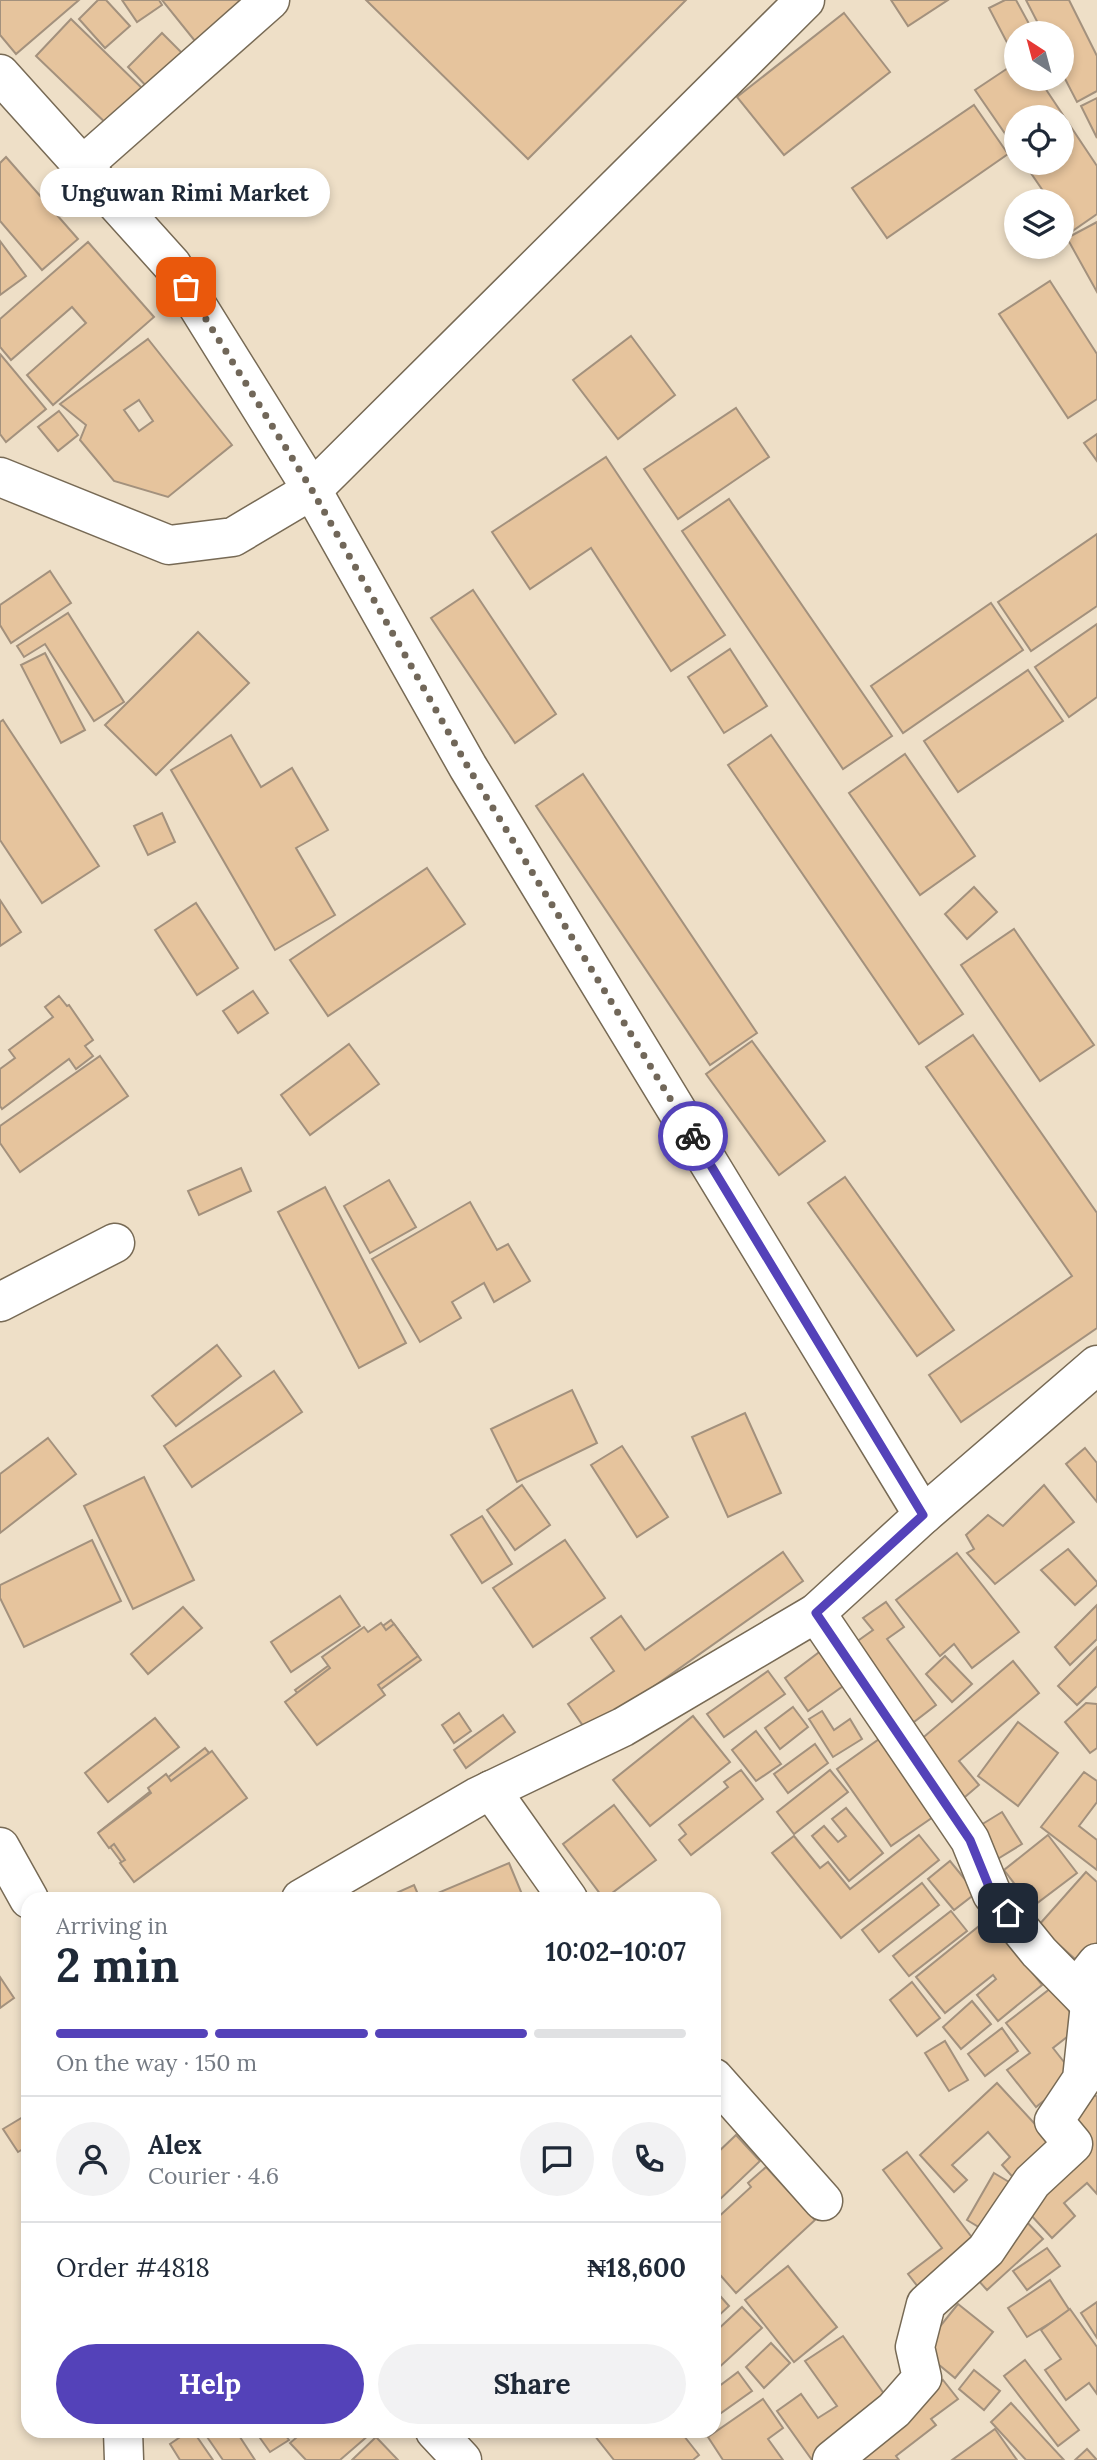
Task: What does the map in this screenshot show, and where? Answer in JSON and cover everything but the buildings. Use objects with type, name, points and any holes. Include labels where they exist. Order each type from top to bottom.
[{"type":"street","points":[[82,166],[270,0]]},
{"type":"street","points":[[0,477],[169,545],[233,537],[312,490],[805,0]]},
{"type":"street","points":[[0,74],[172,265],[312,490],[468,767],[923,1515]]},
{"type":"street","points":[[0,1302],[115,1244]]},
{"type":"street","points":[[313,1892],[491,1790],[623,1727],[816,1613],[923,1515],[1097,1365]]},
{"type":"street","points":[[816,1613],[970,1840],[992,1894],[1039,1952],[1093,2006]]},
{"type":"street","points":[[491,1790],[563,1892]]},
{"type":"street","points":[[0,1847],[25,1892]]},
{"type":"street","points":[[832,2460],[894,2410],[922,2378],[915,2347],[926,2304],[986,2249],[1032,2182],[1073,2144],[1054,2121],[1082,2080],[1093,2006],[1089,1973],[1097,1964]]},
{"type":"street","points":[[721,2086],[823,2201]]},
{"type":"street","points":[[123,2438],[124,2460]]},
{"type":"street","points":[[441,2438],[461,2460]]},
{"type":"way so far","points":[[186,287],[312,490],[468,767],[693,1136]]},
{"type":"place","name":"Unguwan Rimi Market","points":[[186,287]]},
{"type":"route","points":[[693,1136],[923,1515],[816,1613],[970,1840],[992,1894],[1008,1913]]}]
